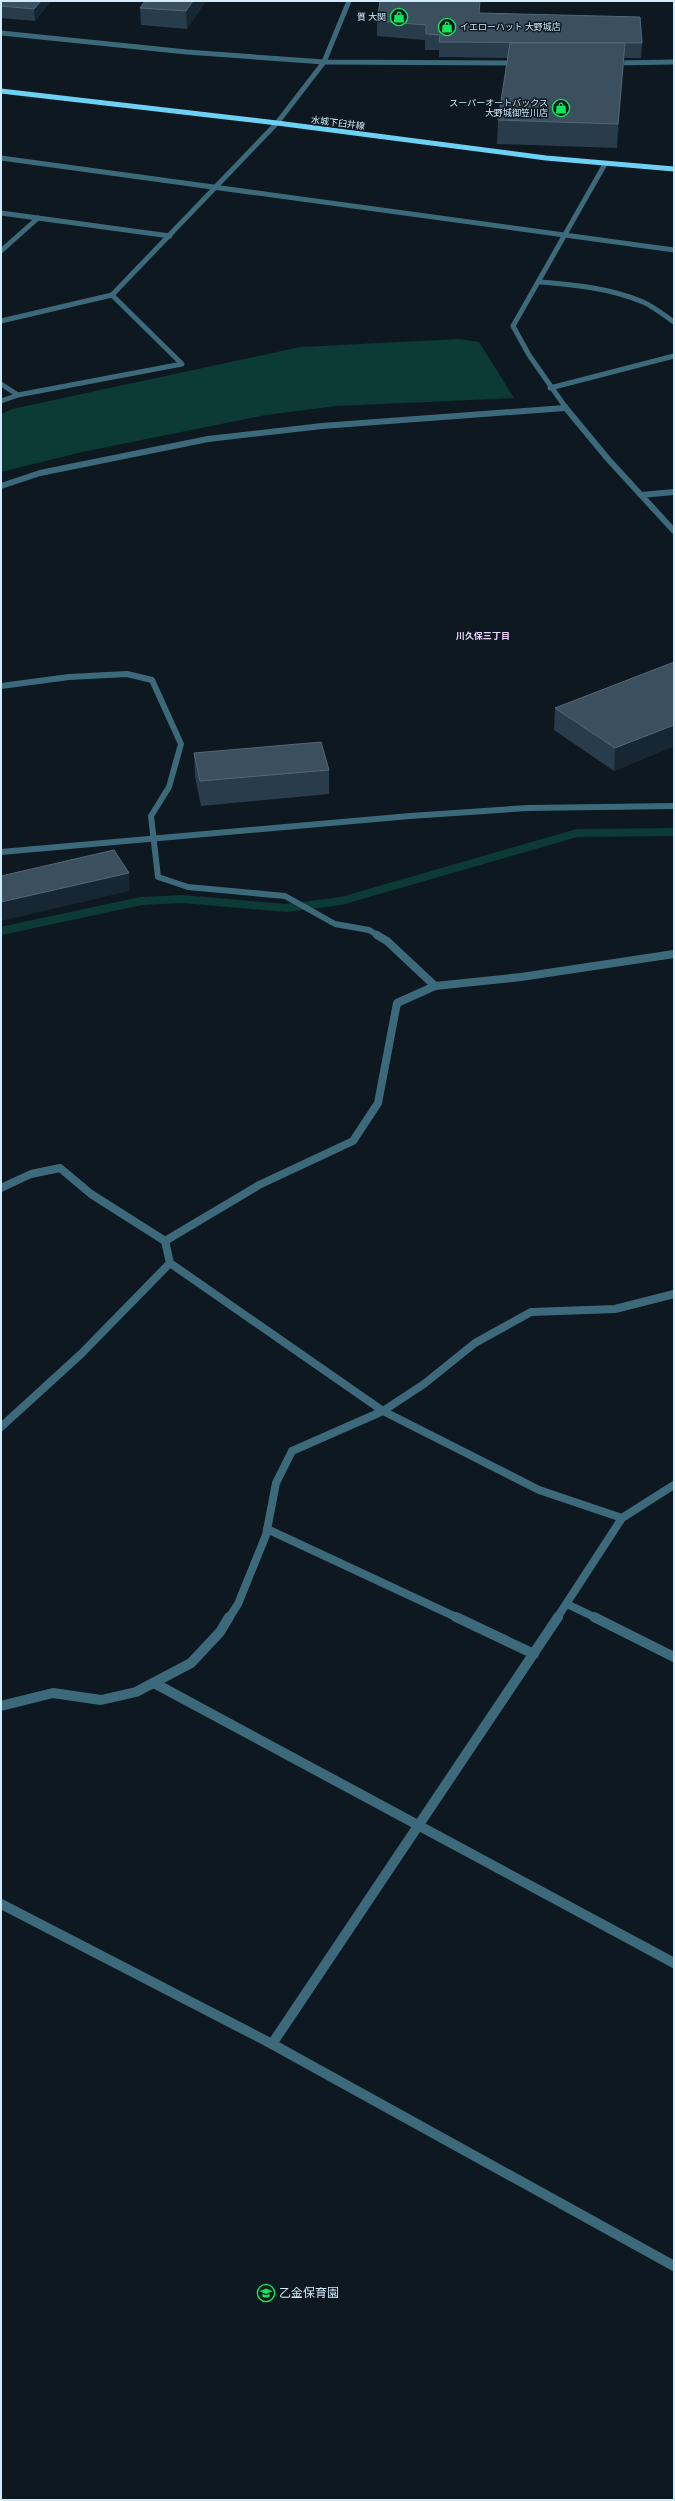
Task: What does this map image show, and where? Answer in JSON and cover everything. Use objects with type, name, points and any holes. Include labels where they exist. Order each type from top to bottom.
[{"type":"main road","name":"水城下臼井線","points":[[1,91],[277,123],[605,164],[674,169]]},
{"type":"street","points":[[1,321],[112,295],[277,123],[324,62],[349,1]]},
{"type":"street","points":[[1,33],[187,52],[324,62],[520,63]]},
{"type":"street","points":[[605,63],[674,62]]},
{"type":"street","points":[[1,158],[217,186],[674,250]]},
{"type":"street","points":[[605,164],[563,235],[540,282],[512,326],[527,354],[565,408],[641,495],[674,530]]},
{"type":"street","points":[[1,213],[170,236]]},
{"type":"street","points":[[1,251],[38,218]]},
{"type":"street","points":[[540,282],[590,286],[612,292],[644,302],[674,322]]},
{"type":"street","points":[[1,401],[18,395],[182,364],[112,295]]},
{"type":"street","points":[[550,388],[674,356]]},
{"type":"street","points":[[1,384],[18,395]]},
{"type":"street","points":[[1,486],[40,473],[208,439],[322,426],[565,408]]},
{"type":"street","points":[[641,495],[674,492]]},
{"type":"street","points":[[1,686],[69,677],[127,674],[152,680],[181,744],[169,787],[151,816],[152,838],[158,877],[188,886],[286,896],[335,924],[369,930],[387,942],[435,986]]},
{"type":"street","points":[[1,852],[410,816],[527,808],[674,806]]},
{"type":"street","points":[[165,1241],[259,1185],[353,1141],[378,1103],[397,1003],[435,986],[522,977],[674,954]]},
{"type":"street","points":[[1,1188],[31,1174],[60,1168],[91,1194],[165,1241],[170,1263],[383,1412],[539,1490],[622,1518]]},
{"type":"street","points":[[1,1427],[81,1354],[170,1263]]},
{"type":"street","points":[[1,1706],[53,1693],[101,1700],[136,1692],[191,1663],[220,1632],[238,1604],[267,1529],[276,1482],[292,1451],[383,1412],[424,1384],[475,1342],[531,1312],[615,1309],[674,1294]]},
{"type":"street","points":[[272,2044],[417,1826],[534,1654],[622,1518],[674,1485]]},
{"type":"street","points":[[267,1529],[534,1654]]},
{"type":"street","points":[[567,1604],[674,1657]]},
{"type":"street","points":[[154,1683],[417,1826],[674,1963]]},
{"type":"street","points":[[1,1904],[272,2044],[674,2266]]},
{"type":"shaded area","points":[[459,339],[479,342],[514,398],[337,406],[266,415],[82,452],[1,472],[1,414],[12,409],[300,347]]},
{"type":"building","points":[[1,1],[41,1],[34,9],[1,6]]},
{"type":"building","points":[[145,1],[193,1],[186,11],[140,8]]},
{"type":"building","points":[[380,1],[480,1],[479,13],[640,17],[642,43],[439,42],[440,35],[426,34],[426,25],[377,21]]},
{"type":"building","name":"スーパーオートバックス 大野城御笠川店","points":[[510,43],[625,43],[618,124],[498,120]]},
{"type":"building","points":[[674,662],[674,725],[615,748],[555,708],[656,669]]},
{"type":"building","points":[[321,742],[329,770],[200,781],[194,753]]},
{"type":"building","points":[[114,850],[129,873],[1,902],[1,876]]},
{"type":"waterway","points":[[1,931],[141,901],[183,899],[286,908],[341,901],[577,833],[674,832]]},
{"type":"place","name":"質 大関","points":[[399,17]]},
{"type":"place","name":"イエローハット 大野城店","points":[[447,27]]},
{"type":"place","name":"スーパーオートバックス 大野城御笠川店","points":[[561,108]]},
{"type":"place","name":"乙金保育園","points":[[266,2293]]},
{"type":"district","name":"川久保三丁目","points":[[483,636]]}]
